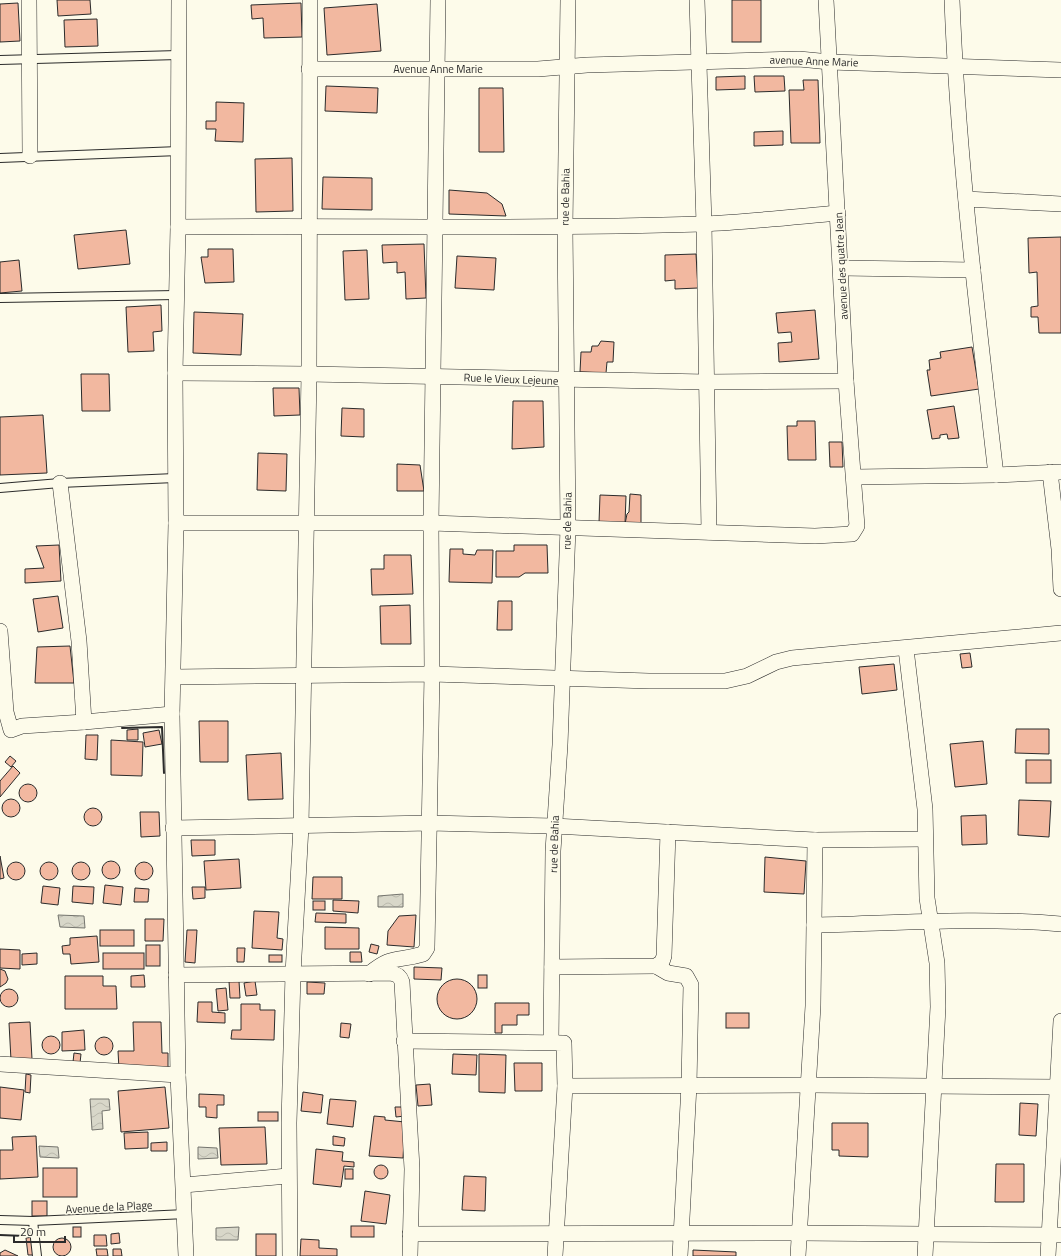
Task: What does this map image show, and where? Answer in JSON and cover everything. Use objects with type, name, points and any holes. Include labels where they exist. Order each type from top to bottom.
[{"type":"street","points":[[29,0],[30,156]]},
{"type":"street","points":[[179,0],[179,151],[175,373],[176,522],[174,677],[172,714],[178,1076],[186,1214],[186,1256]]},
{"type":"street","points":[[290,1256],[288,1176],[293,974],[301,826],[309,374],[308,225],[310,0]]},
{"type":"street","points":[[369,974],[382,963],[391,959],[420,955],[427,950],[432,674],[431,523],[438,0]]},
{"type":"street","name":"rue de Bahia","points":[[551,1041],[554,826],[568,528],[565,227],[568,0]]},
{"type":"street","points":[[176,522],[431,523],[709,532],[704,224],[697,0]]},
{"type":"street","name":"avenue des quatre Jean","points":[[709,532],[815,536],[849,535],[855,532],[857,526],[855,477],[846,381],[842,268],[826,0]]},
{"type":"street","points":[[952,0],[955,65],[966,199],[996,475]]},
{"type":"street","name":"avenue Anne Marie","points":[[568,66],[799,59],[830,62],[955,65],[1061,70]]},
{"type":"street","name":"Avenue Anne Marie","points":[[309,69],[538,70],[568,66]]},
{"type":"street","points":[[966,199],[1061,204]]},
{"type":"street","points":[[178,227],[308,225],[565,227],[704,224],[838,213]]},
{"type":"street","points":[[842,268],[973,270]]},
{"type":"street","name":"Rue le Vieux Lejeune","points":[[175,373],[434,376],[706,382],[846,381]]},
{"type":"street","points":[[855,477],[996,475],[1056,472],[1061,589]]},
{"type":"street","points":[[60,482],[79,641],[84,722]]},
{"type":"street","points":[[0,631],[6,712],[11,730],[22,726],[172,714]]},
{"type":"street","points":[[174,677],[303,674],[432,674],[725,681],[748,676],[776,662],[792,658],[906,649],[1061,633]]},
{"type":"street","points":[[906,649],[921,773],[930,922],[937,963],[938,1007],[925,1256]]},
{"type":"street","points":[[174,828],[430,824],[554,826],[815,840],[925,839]]},
{"type":"street","points":[[656,966],[662,962],[664,956],[668,832]]},
{"type":"street","points":[[798,1256],[810,1085],[815,840]]},
{"type":"street","points":[[814,925],[930,922],[1032,922],[1061,924]]},
{"type":"street","points":[[552,966],[656,966],[668,973],[686,976],[690,981],[689,1085],[680,1256]]},
{"type":"street","points":[[176,975],[394,973],[401,979],[412,1169],[410,1256]]},
{"type":"street","points":[[1048,1256],[1055,1235],[1061,1021]]},
{"type":"street","points":[[404,1041],[551,1041],[564,1043],[565,1086],[555,1256]]},
{"type":"street","points":[[0,1064],[178,1076]]},
{"type":"street","points":[[565,1086],[810,1085],[1059,1087]]},
{"type":"street","points":[[184,1185],[288,1176]]},
{"type":"street","points":[[410,1234],[799,1233],[1055,1235]]},
{"type":"lane","points":[[0,60],[178,55]]},
{"type":"lane","points":[[0,158],[179,151]]},
{"type":"lane","points":[[0,298],[176,294]]},
{"type":"lane","points":[[0,488],[60,482],[175,478]]},
{"type":"lane","name":"Avenue de la Plage","points":[[0,1220],[33,1221],[186,1214]]},
{"type":"lane","points":[[33,1221],[37,1256]]},
{"type":"water","points":[[403,894],[403,907],[378,907],[378,896]]},
{"type":"water","points":[[58,915],[84,916],[85,928],[60,927]]},
{"type":"water","points":[[90,1099],[109,1099],[110,1110],[102,1111],[103,1129],[92,1130]]},
{"type":"water","points":[[39,1146],[58,1147],[59,1158],[40,1157]]},
{"type":"water","points":[[198,1147],[217,1148],[218,1158],[198,1159]]},
{"type":"water","points":[[239,1227],[238,1240],[216,1240],[216,1228]]},
{"type":"building","points":[[57,0],[90,0],[91,14],[58,16]]},
{"type":"building","points":[[732,0],[761,0],[761,42],[732,42]]},
{"type":"building","points":[[18,3],[20,41],[0,42],[0,4]]},
{"type":"building","points":[[301,3],[302,37],[264,38],[263,18],[252,19],[251,5]]},
{"type":"building","points":[[377,4],[381,51],[327,55],[324,8]]},
{"type":"building","points":[[97,19],[98,46],[65,47],[64,20]]},
{"type":"building","points":[[745,76],[745,89],[716,90],[716,77]]},
{"type":"building","points":[[754,76],[784,76],[785,91],[755,92]]},
{"type":"building","points":[[803,80],[818,80],[820,143],[791,143],[789,90],[804,90]]},
{"type":"building","points":[[326,86],[378,88],[377,113],[325,111]]},
{"type":"building","points":[[479,88],[503,88],[504,152],[479,152]]},
{"type":"building","points":[[216,102],[244,103],[243,142],[215,141],[216,129],[206,129],[206,121],[216,121]]},
{"type":"building","points":[[783,131],[783,145],[754,146],[754,132]]},
{"type":"building","points":[[292,158],[293,211],[256,212],[255,159]]},
{"type":"building","points":[[323,177],[372,178],[372,210],[322,209]]},
{"type":"building","points":[[449,190],[487,193],[502,204],[506,216],[449,214]]},
{"type":"building","points":[[126,230],[130,264],[78,269],[74,235]]},
{"type":"building","points":[[1061,237],[1061,333],[1039,333],[1038,317],[1031,317],[1031,307],[1038,306],[1037,272],[1029,273],[1028,238]]},
{"type":"building","points":[[424,244],[426,298],[406,299],[405,272],[397,273],[397,262],[383,263],[382,245]]},
{"type":"building","points":[[208,249],[233,249],[234,282],[205,283],[201,257],[208,257]]},
{"type":"building","points":[[367,250],[369,299],[345,300],[343,251]]},
{"type":"building","points":[[696,254],[698,288],[675,289],[675,280],[665,281],[665,255]]},
{"type":"building","points":[[457,256],[496,258],[494,290],[455,288]]},
{"type":"building","points":[[19,260],[22,291],[0,293],[0,262]]},
{"type":"building","points":[[161,305],[162,331],[153,332],[154,351],[128,352],[126,307]]},
{"type":"building","points":[[815,310],[819,359],[779,362],[778,343],[792,342],[791,332],[778,333],[776,313]]},
{"type":"building","points":[[194,312],[243,314],[241,355],[193,353]]},
{"type":"building","points":[[601,341],[614,342],[613,362],[607,362],[606,373],[580,372],[581,352],[591,352],[592,346],[598,346]]},
{"type":"building","points":[[972,347],[979,389],[931,396],[927,370],[930,370],[929,360],[941,358],[940,352]]},
{"type":"building","points":[[81,374],[109,374],[110,411],[82,411]]},
{"type":"building","points":[[273,388],[299,388],[300,415],[274,416]]},
{"type":"building","points":[[513,401],[543,401],[544,447],[512,449]]},
{"type":"building","points":[[954,406],[959,438],[948,439],[947,434],[940,435],[940,438],[932,439],[927,410]]},
{"type":"building","points":[[342,408],[364,409],[364,437],[341,436]]},
{"type":"building","points":[[43,415],[47,473],[0,475],[0,417]]},
{"type":"building","points":[[797,421],[815,421],[816,460],[788,460],[787,426],[797,426]]},
{"type":"building","points":[[829,442],[842,442],[843,467],[830,467]]},
{"type":"building","points":[[258,453],[287,454],[286,491],[257,490]]},
{"type":"building","points":[[397,464],[420,465],[424,491],[397,491]]},
{"type":"building","points":[[630,494],[641,495],[641,523],[625,524],[627,514],[629,512]]},
{"type":"building","points":[[600,495],[626,496],[625,524],[599,523]]},
{"type":"building","points":[[59,545],[61,581],[25,583],[25,569],[44,568],[36,546]]},
{"type":"building","points":[[514,545],[547,545],[548,573],[525,573],[519,577],[496,577],[496,551],[514,551]]},
{"type":"building","points":[[450,549],[463,549],[463,554],[475,555],[477,550],[493,550],[492,583],[449,582]]},
{"type":"building","points":[[384,555],[411,555],[413,594],[372,595],[371,569],[384,569]]},
{"type":"building","points":[[58,596],[63,628],[38,632],[33,599]]},
{"type":"building","points":[[498,601],[512,601],[512,630],[497,630]]},
{"type":"building","points":[[410,605],[411,644],[381,644],[380,606]]},
{"type":"building","points":[[70,646],[74,683],[35,683],[37,647]]},
{"type":"building","points":[[970,653],[972,667],[962,668],[960,654]]},
{"type":"building","points":[[894,664],[897,690],[862,694],[859,667]]},
{"type":"building","points":[[199,721],[228,721],[228,762],[200,762]]},
{"type":"building","points":[[138,729],[138,740],[127,740],[127,730]]},
{"type":"building","points":[[1016,729],[1049,729],[1049,754],[1015,753]]},
{"type":"building","points":[[159,730],[162,744],[145,747],[143,733]]},
{"type":"building","points":[[86,735],[98,735],[97,760],[85,759]]},
{"type":"building","points":[[111,740],[143,742],[142,776],[111,775]]},
{"type":"building","points":[[983,741],[987,784],[955,787],[950,744]]},
{"type":"building","points":[[281,753],[283,799],[248,800],[246,755]]},
{"type":"building","points":[[10,756],[16,761],[11,767],[5,762]]},
{"type":"building","points":[[1026,760],[1051,760],[1051,783],[1026,783]]},
{"type":"building","points":[[13,766],[20,773],[0,797],[0,781]]},
{"type":"building","points":[[28,784],[32,785],[36,789],[36,797],[32,801],[28,802],[24,801],[20,797],[19,793],[20,789],[24,785]]},
{"type":"building","points":[[7,799],[15,799],[20,804],[18,815],[15,817],[7,817],[2,812],[2,804]]},
{"type":"building","points":[[1019,800],[1051,801],[1049,837],[1018,835]]},
{"type":"building","points":[[89,808],[97,808],[102,813],[100,824],[97,826],[89,826],[84,821],[84,813]]},
{"type":"building","points":[[140,812],[159,812],[160,836],[141,837]]},
{"type":"building","points":[[986,815],[987,844],[962,845],[961,816]]},
{"type":"building","points":[[191,840],[215,840],[215,855],[192,856]]},
{"type":"building","points":[[0,856],[4,878],[0,879]]},
{"type":"building","points":[[765,857],[806,861],[804,894],[764,892]]},
{"type":"building","points":[[239,859],[241,888],[206,890],[204,861]]},
{"type":"building","points":[[107,861],[115,861],[120,866],[118,877],[115,879],[107,879],[102,874],[102,866]]},
{"type":"building","points":[[12,862],[20,862],[25,867],[23,878],[20,880],[12,880],[7,875],[7,867]]},
{"type":"building","points":[[49,862],[53,863],[57,867],[57,875],[53,879],[49,880],[45,879],[41,875],[40,871],[41,867],[45,863]]},
{"type":"building","points":[[77,862],[85,862],[90,867],[88,878],[85,880],[77,880],[72,875],[72,867]]},
{"type":"building","points":[[140,862],[148,862],[153,867],[151,878],[148,880],[140,880],[135,875],[135,867]]},
{"type":"building","points":[[313,877],[342,877],[342,899],[312,899]]},
{"type":"building","points":[[105,885],[123,887],[121,905],[103,903]]},
{"type":"building","points":[[43,886],[60,888],[58,905],[41,903]]},
{"type":"building","points":[[73,886],[94,887],[93,904],[72,902]]},
{"type":"building","points":[[192,887],[205,887],[205,898],[193,899]]},
{"type":"building","points":[[135,888],[149,889],[148,902],[134,902]]},
{"type":"building","points":[[333,900],[359,901],[358,913],[333,911]]},
{"type":"building","points":[[313,901],[325,901],[325,910],[313,910]]},
{"type":"building","points":[[254,911],[279,912],[277,938],[283,939],[282,950],[252,948]]},
{"type":"building","points":[[316,913],[346,914],[346,923],[315,922]]},
{"type":"building","points":[[416,915],[414,947],[387,945],[388,931],[399,916]]},
{"type":"building","points":[[145,919],[164,919],[163,941],[145,941]]},
{"type":"building","points":[[325,927],[359,928],[359,949],[325,949]]},
{"type":"building","points":[[100,930],[134,930],[134,946],[100,946]]},
{"type":"building","points":[[187,930],[197,930],[195,963],[185,962]]},
{"type":"building","points":[[97,936],[99,962],[71,964],[70,954],[63,954],[62,946],[70,945],[70,938]]},
{"type":"building","points":[[371,944],[379,946],[377,954],[369,952]]},
{"type":"building","points":[[146,945],[160,945],[160,966],[146,966]]},
{"type":"building","points":[[237,948],[245,948],[244,962],[237,962]]},
{"type":"building","points":[[0,949],[20,950],[20,969],[0,968]]},
{"type":"building","points":[[350,952],[361,952],[362,962],[350,962]]},
{"type":"building","points":[[37,953],[37,964],[22,965],[22,954]]},
{"type":"building","points":[[103,953],[144,953],[144,969],[103,969]]},
{"type":"building","points":[[269,955],[282,955],[282,962],[269,962]]},
{"type":"building","points":[[414,967],[442,968],[441,980],[414,979]]},
{"type":"building","points":[[0,969],[5,971],[8,979],[6,983],[0,987]]},
{"type":"building","points":[[144,975],[145,987],[131,987],[131,976]]},
{"type":"building","points":[[478,975],[487,975],[487,988],[478,988]]},
{"type":"building","points":[[65,976],[103,976],[103,986],[116,986],[117,1009],[65,1009]]},
{"type":"building","points":[[461,979],[468,982],[474,988],[477,999],[476,1007],[468,1016],[461,1019],[453,1019],[446,1016],[438,1007],[437,995],[440,988],[449,980]]},
{"type":"building","points":[[229,981],[239,981],[240,998],[230,998]]},
{"type":"building","points":[[255,981],[257,995],[246,996],[244,983]]},
{"type":"building","points":[[307,982],[325,983],[324,994],[307,994]]},
{"type":"building","points":[[226,988],[228,1010],[218,1011],[216,989]]},
{"type":"building","points":[[9,989],[15,992],[18,998],[15,1004],[9,1007],[3,1004],[0,998],[3,992]]},
{"type":"building","points":[[198,1002],[212,1002],[212,1012],[225,1013],[225,1023],[197,1022]]},
{"type":"building","points":[[495,1003],[529,1003],[529,1015],[517,1015],[517,1025],[502,1025],[502,1033],[495,1033]]},
{"type":"building","points":[[241,1004],[260,1004],[260,1010],[275,1010],[274,1040],[231,1039],[232,1030],[241,1030]]},
{"type":"building","points":[[726,1013],[749,1013],[749,1028],[726,1028]]},
{"type":"building","points":[[30,1022],[32,1059],[11,1060],[9,1023]]},
{"type":"building","points":[[133,1022],[161,1022],[162,1053],[168,1053],[168,1069],[119,1069],[118,1051],[134,1051]]},
{"type":"building","points":[[341,1023],[351,1024],[349,1038],[340,1037]]},
{"type":"building","points":[[84,1030],[85,1050],[62,1051],[62,1032]]},
{"type":"building","points":[[47,1036],[55,1036],[60,1041],[58,1052],[55,1054],[47,1054],[42,1049],[42,1041]]},
{"type":"building","points":[[100,1037],[108,1037],[113,1042],[111,1053],[108,1055],[100,1055],[95,1050],[95,1042]]},
{"type":"building","points":[[74,1053],[81,1054],[80,1063],[73,1062]]},
{"type":"building","points":[[453,1054],[477,1055],[476,1075],[452,1074]]},
{"type":"building","points":[[479,1054],[506,1055],[505,1093],[479,1092]]},
{"type":"building","points":[[514,1063],[542,1063],[542,1091],[515,1091]]},
{"type":"building","points":[[26,1074],[31,1075],[30,1093],[25,1092]]},
{"type":"building","points":[[430,1084],[432,1105],[418,1106],[416,1085]]},
{"type":"building","points":[[0,1087],[24,1090],[21,1120],[0,1118]]},
{"type":"building","points":[[165,1087],[169,1128],[121,1132],[118,1091]]},
{"type":"building","points":[[303,1092],[323,1095],[321,1113],[301,1111]]},
{"type":"building","points":[[199,1094],[224,1095],[224,1105],[217,1105],[217,1118],[206,1117],[206,1107],[199,1107]]},
{"type":"building","points":[[330,1099],[356,1101],[353,1127],[327,1124]]},
{"type":"building","points":[[1020,1103],[1038,1104],[1036,1136],[1019,1135]]},
{"type":"building","points":[[395,1107],[404,1107],[405,1116],[396,1117]]},
{"type":"building","points":[[258,1112],[278,1112],[278,1121],[258,1121]]},
{"type":"building","points":[[374,1116],[385,1117],[385,1120],[405,1122],[403,1158],[369,1156]]},
{"type":"building","points":[[832,1123],[868,1123],[868,1157],[839,1156],[839,1150],[832,1150]]},
{"type":"building","points":[[265,1127],[267,1164],[221,1165],[219,1128]]},
{"type":"building","points":[[148,1132],[148,1148],[125,1149],[124,1133]]},
{"type":"building","points":[[36,1136],[38,1177],[0,1179],[0,1150],[13,1150],[12,1137]]},
{"type":"building","points":[[333,1136],[345,1138],[344,1146],[333,1145]]},
{"type":"building","points":[[167,1142],[167,1151],[151,1151],[151,1143]]},
{"type":"building","points":[[316,1149],[343,1152],[342,1161],[354,1162],[354,1167],[344,1166],[341,1187],[313,1184]]},
{"type":"building","points":[[996,1164],[1024,1164],[1024,1202],[995,1202]]},
{"type":"building","points":[[378,1165],[384,1165],[388,1169],[388,1175],[384,1179],[378,1179],[374,1175],[374,1169]]},
{"type":"building","points":[[43,1168],[77,1168],[77,1197],[43,1197]]},
{"type":"building","points":[[345,1169],[353,1169],[353,1179],[345,1179]]},
{"type":"building","points":[[464,1176],[486,1177],[485,1211],[462,1210]]},
{"type":"building","points":[[365,1191],[390,1195],[386,1224],[361,1221]]},
{"type":"building","points":[[32,1201],[47,1201],[47,1216],[32,1216]]},
{"type":"building","points":[[351,1226],[374,1226],[374,1237],[351,1237]]},
{"type":"building","points":[[73,1227],[81,1227],[81,1237],[73,1237]]},
{"type":"building","points":[[119,1233],[120,1243],[111,1244],[111,1234]]},
{"type":"building","points":[[256,1234],[276,1234],[276,1256],[256,1256]]},
{"type":"building","points":[[94,1235],[106,1235],[107,1246],[94,1246]]},
{"type":"building","points":[[34,1237],[36,1255],[28,1255],[26,1238]]},
{"type":"building","points":[[62,1238],[68,1241],[71,1247],[68,1253],[62,1256],[56,1253],[53,1247],[56,1241]]},
{"type":"building","points":[[301,1239],[319,1240],[319,1248],[337,1249],[337,1256],[300,1256]]},
{"type":"building","points":[[96,1249],[107,1249],[108,1256],[97,1256]]},
{"type":"building","points":[[113,1249],[121,1249],[122,1256],[113,1256]]},
{"type":"building","points":[[5,1250],[18,1256],[0,1256],[0,1253]]},
{"type":"building","points":[[693,1250],[736,1252],[736,1256],[693,1256]]},
{"type":"wall","points":[[122,728],[162,727],[164,773]]},
{"type":"wall","points":[[0,1235],[25,1236]]}]
